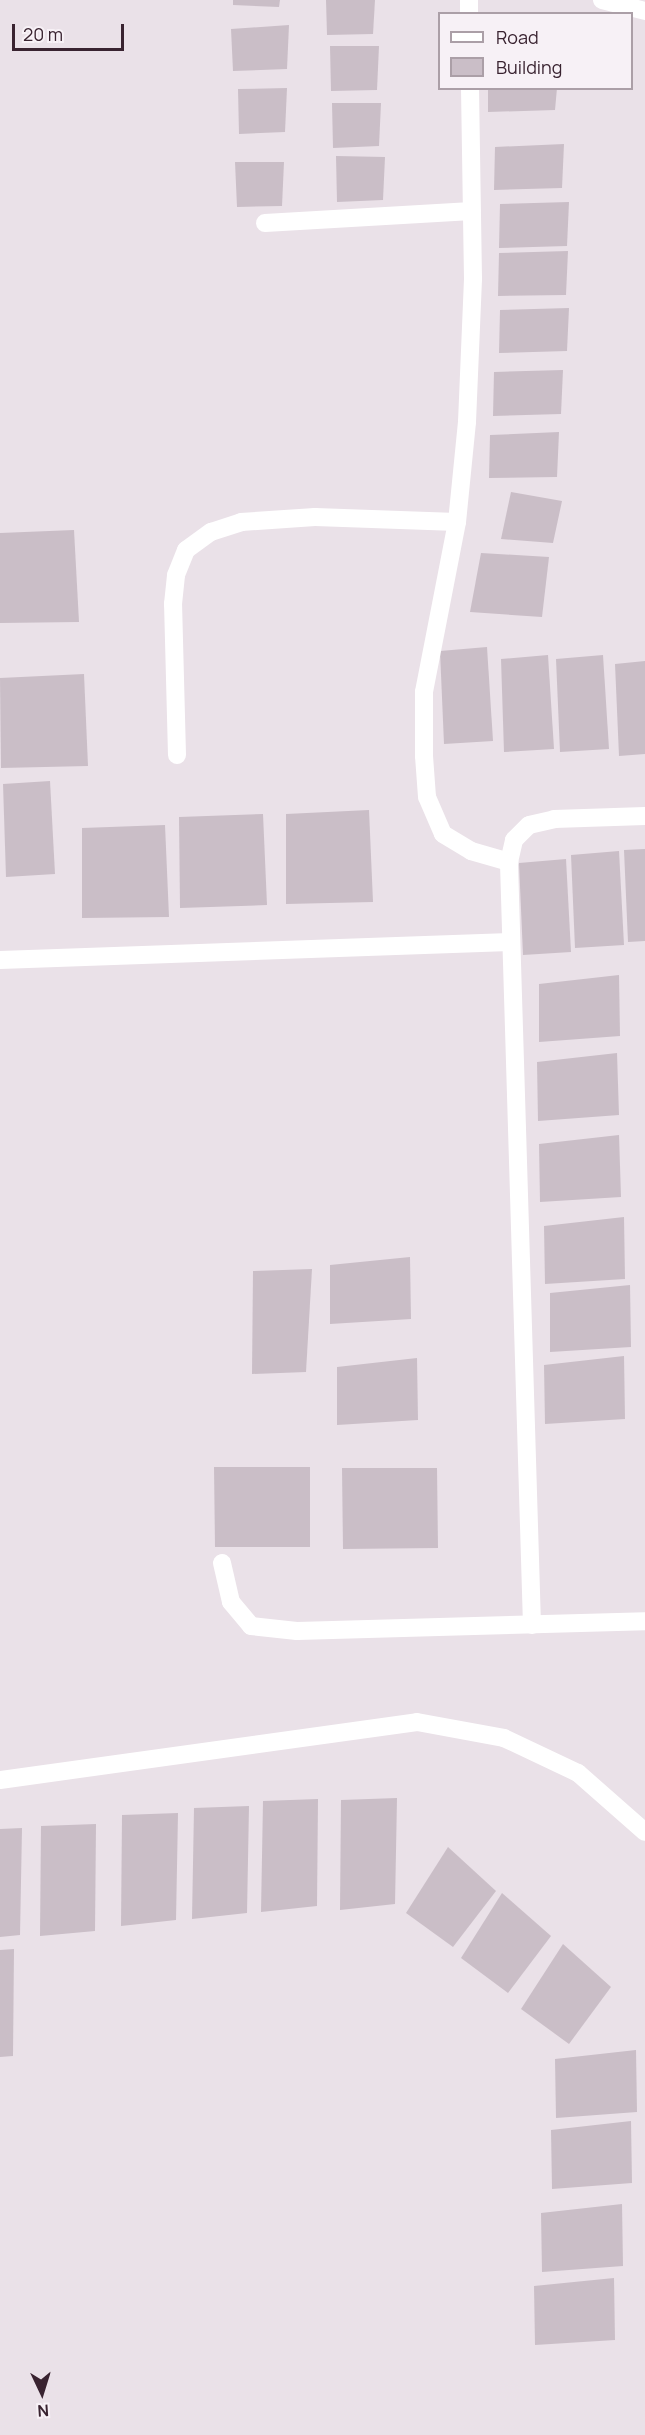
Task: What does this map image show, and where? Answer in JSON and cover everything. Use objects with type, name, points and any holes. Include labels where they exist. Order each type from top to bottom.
[{"type":"street","points":[[602,0],[645,11]]},
{"type":"street","points":[[470,90],[472,212],[467,410],[457,522],[424,692],[427,797],[443,834],[471,851],[509,862]]},
{"type":"street","points":[[265,224],[472,212]]},
{"type":"street","points":[[177,755],[173,604],[176,575],[186,550],[211,531],[241,522],[315,517],[457,522]]},
{"type":"street","points":[[532,1625],[509,862],[514,840],[529,825],[554,819],[645,816]]},
{"type":"street","points":[[0,960],[511,942]]},
{"type":"street","points":[[222,1563],[231,1602],[251,1626],[297,1631],[645,1621]]},
{"type":"street","points":[[0,1780],[417,1722],[504,1738],[578,1773],[645,1832]]},
{"type":"building","points":[[233,0],[280,0],[279,7],[233,5]]},
{"type":"building","points":[[326,0],[375,0],[373,34],[327,35]]},
{"type":"building","points":[[289,25],[287,69],[233,71],[231,29]]},
{"type":"building","points":[[330,46],[379,46],[377,90],[331,91]]},
{"type":"building","points":[[287,88],[285,132],[239,134],[238,89]]},
{"type":"building","points":[[488,90],[557,90],[555,110],[488,112]]},
{"type":"building","points":[[332,103],[381,103],[379,146],[333,148]]},
{"type":"building","points":[[564,144],[562,188],[494,190],[495,147]]},
{"type":"building","points":[[336,156],[385,157],[383,200],[337,202]]},
{"type":"building","points":[[235,162],[284,162],[282,206],[237,207]]},
{"type":"building","points":[[569,202],[567,246],[499,248],[500,204]]},
{"type":"building","points":[[568,251],[566,295],[498,296],[499,253]]},
{"type":"building","points":[[569,308],[567,351],[499,353],[500,310]]},
{"type":"building","points":[[563,370],[561,414],[493,416],[494,372]]},
{"type":"building","points":[[559,432],[557,477],[489,478],[490,435]]},
{"type":"building","points":[[511,492],[562,501],[553,543],[501,539]]},
{"type":"building","points":[[74,530],[79,622],[0,623],[0,533]]},
{"type":"building","points":[[481,553],[549,557],[542,617],[470,612]]},
{"type":"building","points":[[487,647],[493,741],[444,744],[440,651]]},
{"type":"building","points":[[548,655],[554,749],[504,752],[501,659]]},
{"type":"building","points":[[603,655],[609,749],[560,752],[556,659]]},
{"type":"building","points":[[645,661],[645,754],[619,756],[615,664]]},
{"type":"building","points":[[84,674],[88,766],[1,768],[0,678]]},
{"type":"building","points":[[50,781],[55,874],[6,877],[3,784]]},
{"type":"building","points":[[369,810],[373,902],[286,904],[286,814]]},
{"type":"building","points":[[263,814],[267,905],[180,908],[179,817]]},
{"type":"building","points":[[165,825],[169,917],[82,918],[82,828]]},
{"type":"building","points":[[645,849],[645,941],[628,942],[624,850]]},
{"type":"building","points":[[619,851],[624,945],[575,948],[571,855]]},
{"type":"building","points":[[566,859],[571,952],[523,955],[519,863]]},
{"type":"building","points":[[619,975],[620,1036],[539,1042],[539,984]]},
{"type":"building","points":[[617,1053],[619,1115],[538,1121],[537,1062]]},
{"type":"building","points":[[619,1135],[621,1197],[540,1202],[539,1144]]},
{"type":"building","points":[[624,1217],[625,1279],[545,1284],[544,1226]]},
{"type":"building","points":[[410,1257],[411,1319],[330,1324],[330,1265]]},
{"type":"building","points":[[312,1269],[306,1372],[252,1374],[253,1271]]},
{"type":"building","points":[[630,1285],[631,1347],[550,1352],[550,1293]]},
{"type":"building","points":[[624,1356],[625,1419],[545,1424],[544,1365]]},
{"type":"building","points":[[417,1358],[418,1420],[337,1425],[337,1367]]},
{"type":"building","points":[[214,1467],[310,1467],[310,1547],[215,1547]]},
{"type":"building","points":[[342,1468],[437,1468],[438,1548],[343,1549]]},
{"type":"building","points":[[397,1798],[395,1904],[340,1910],[341,1800]]},
{"type":"building","points":[[318,1799],[317,1906],[261,1912],[263,1801]]},
{"type":"building","points":[[249,1806],[247,1913],[192,1919],[194,1808]]},
{"type":"building","points":[[178,1813],[176,1920],[121,1926],[122,1815]]},
{"type":"building","points":[[96,1824],[95,1931],[40,1936],[41,1826]]},
{"type":"building","points":[[22,1828],[20,1935],[0,1937],[0,1829]]},
{"type":"building","points":[[448,1847],[496,1891],[453,1947],[406,1913]]},
{"type":"building","points":[[502,1893],[551,1936],[508,1993],[461,1958]]},
{"type":"building","points":[[563,1944],[611,1987],[569,2044],[521,2009]]},
{"type":"building","points":[[14,1949],[13,2056],[0,2057],[0,1950]]},
{"type":"building","points":[[636,2050],[637,2112],[556,2118],[555,2059]]},
{"type":"building","points":[[631,2121],[632,2183],[552,2189],[551,2130]]},
{"type":"building","points":[[622,2204],[623,2266],[542,2272],[541,2213]]},
{"type":"building","points":[[614,2278],[615,2340],[535,2345],[534,2286]]}]
